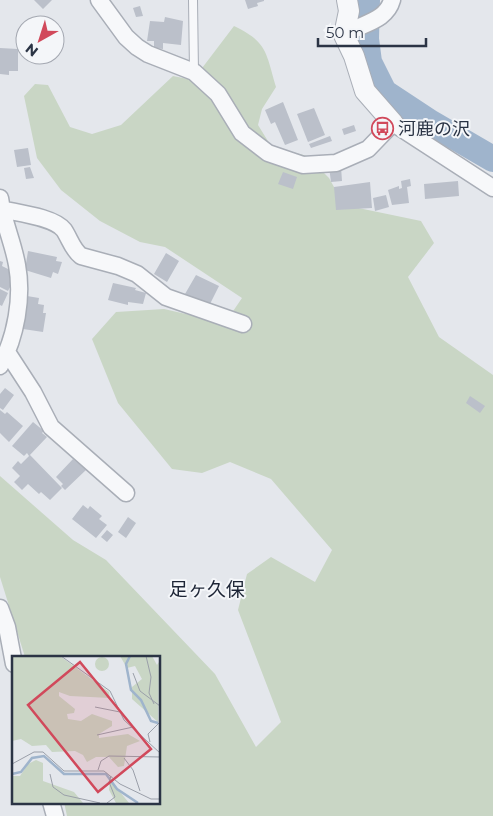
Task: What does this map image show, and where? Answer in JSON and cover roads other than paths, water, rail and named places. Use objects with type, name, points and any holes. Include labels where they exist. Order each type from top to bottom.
[{"type":"street","points":[[99,0],[126,37],[137,47],[148,54],[194,72],[218,94],[242,133],[268,153],[303,165],[336,163],[368,149],[393,123]]},
{"type":"street","points":[[347,0],[349,31],[354,56],[366,91],[393,123],[493,188]]},
{"type":"street","points":[[349,31],[381,18],[392,0]]},
{"type":"street","points":[[1,204],[51,221],[63,228],[76,252],[81,256],[118,266],[137,274],[166,297],[243,324]]},
{"type":"street","points":[[1,204],[17,266],[18,289],[14,329],[4,359],[33,392],[50,428],[126,493]]},
{"type":"street","points":[[0,608],[7,627],[12,656]]},
{"type":"lane","points":[[193,0],[194,72]]},
{"type":"waterway","points":[[367,0],[366,39],[369,62],[384,92],[431,123],[493,159]]},
{"type":"place","name":"河鹿の沢","points":[[382,129]]},
{"type":"district","name":"足ヶ久保","points":[[207,589]]}]
